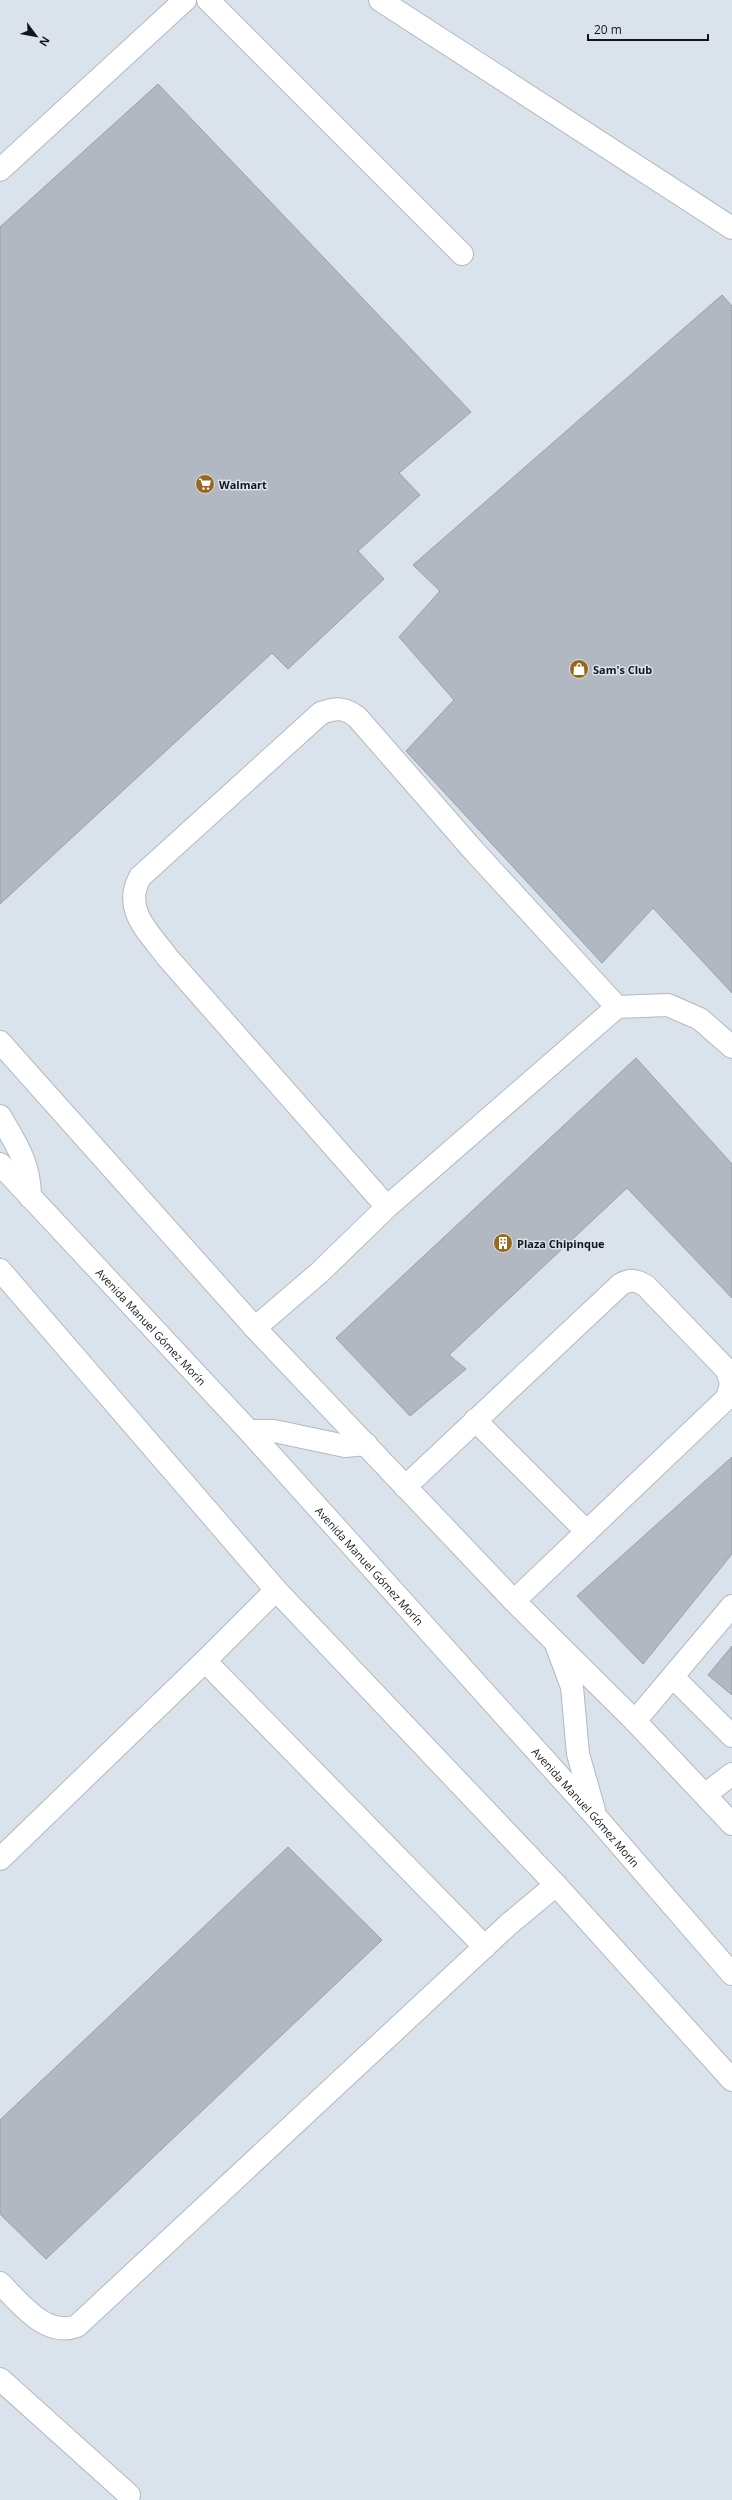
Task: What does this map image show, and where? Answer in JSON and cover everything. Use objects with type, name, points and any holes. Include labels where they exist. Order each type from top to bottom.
[{"type":"main road","points":[[0,170],[185,0]]},
{"type":"main road","points":[[208,0],[462,254]]},
{"type":"main road","points":[[380,0],[732,228]]},
{"type":"main road","points":[[387,1207],[168,958],[139,919],[134,908],[132,897],[140,877],[321,713],[340,708],[346,709],[357,717],[474,851],[617,1007]]},
{"type":"main road","points":[[255,1328],[319,1273],[387,1207],[617,1007],[668,1005],[700,1019],[732,1047]]},
{"type":"main road","points":[[0,1042],[255,1328],[514,1601],[635,1721],[706,1794],[732,1824]]},
{"type":"main road","points":[[0,1116],[25,1162],[30,1178],[30,1196]]},
{"type":"main road","name":"Avenida Manuel Gómez Morín","points":[[0,1164],[249,1431],[597,1818],[732,1974]]},
{"type":"main road","points":[[0,1270],[276,1590],[556,1884],[732,2080]]},
{"type":"main road","points":[[405,1487],[621,1284],[630,1280],[638,1281],[646,1286],[726,1368],[731,1379],[731,1389],[726,1399],[718,1408],[514,1601]]},
{"type":"main road","points":[[475,1420],[587,1532]]},
{"type":"main road","points":[[249,1431],[274,1431],[345,1446],[366,1444]]},
{"type":"main road","points":[[0,1859],[205,1661],[276,1590]]},
{"type":"main road","points":[[635,1721],[732,1606]]},
{"type":"main road","points":[[556,1644],[572,1687],[578,1754],[597,1818]]},
{"type":"main road","points":[[205,1661],[485,1947]]},
{"type":"main road","points":[[673,1677],[732,1736]]},
{"type":"main road","points":[[706,1794],[732,1774]]},
{"type":"main road","points":[[0,2283],[25,2308],[48,2326],[69,2330],[77,2326],[485,1947],[556,1884]]},
{"type":"main road","points":[[0,2378],[129,2495]]},
{"type":"building","name":"Walmart","points":[[158,84],[471,412],[399,473],[420,495],[358,551],[384,579],[288,669],[272,653],[0,904],[0,227]]},
{"type":"building","name":"Sam's Club","points":[[722,295],[732,306],[732,993],[653,908],[602,963],[406,751],[454,700],[399,637],[440,591],[413,565]]},
{"type":"building","name":"Plaza Chipinque","points":[[636,1058],[732,1164],[732,1298],[627,1188],[449,1355],[466,1369],[410,1416],[336,1338]]},
{"type":"building","points":[[732,1457],[732,1554],[643,1664],[577,1596]]},
{"type":"building","points":[[732,1646],[732,1695],[708,1675]]},
{"type":"building","points":[[288,1847],[382,1940],[46,2259],[0,2214],[0,2120]]},
{"type":"place","name":"Walmart","points":[[205,484]]},
{"type":"place","name":"Sam's Club","points":[[579,669]]},
{"type":"place","name":"Plaza Chipinque","points":[[503,1243]]}]
